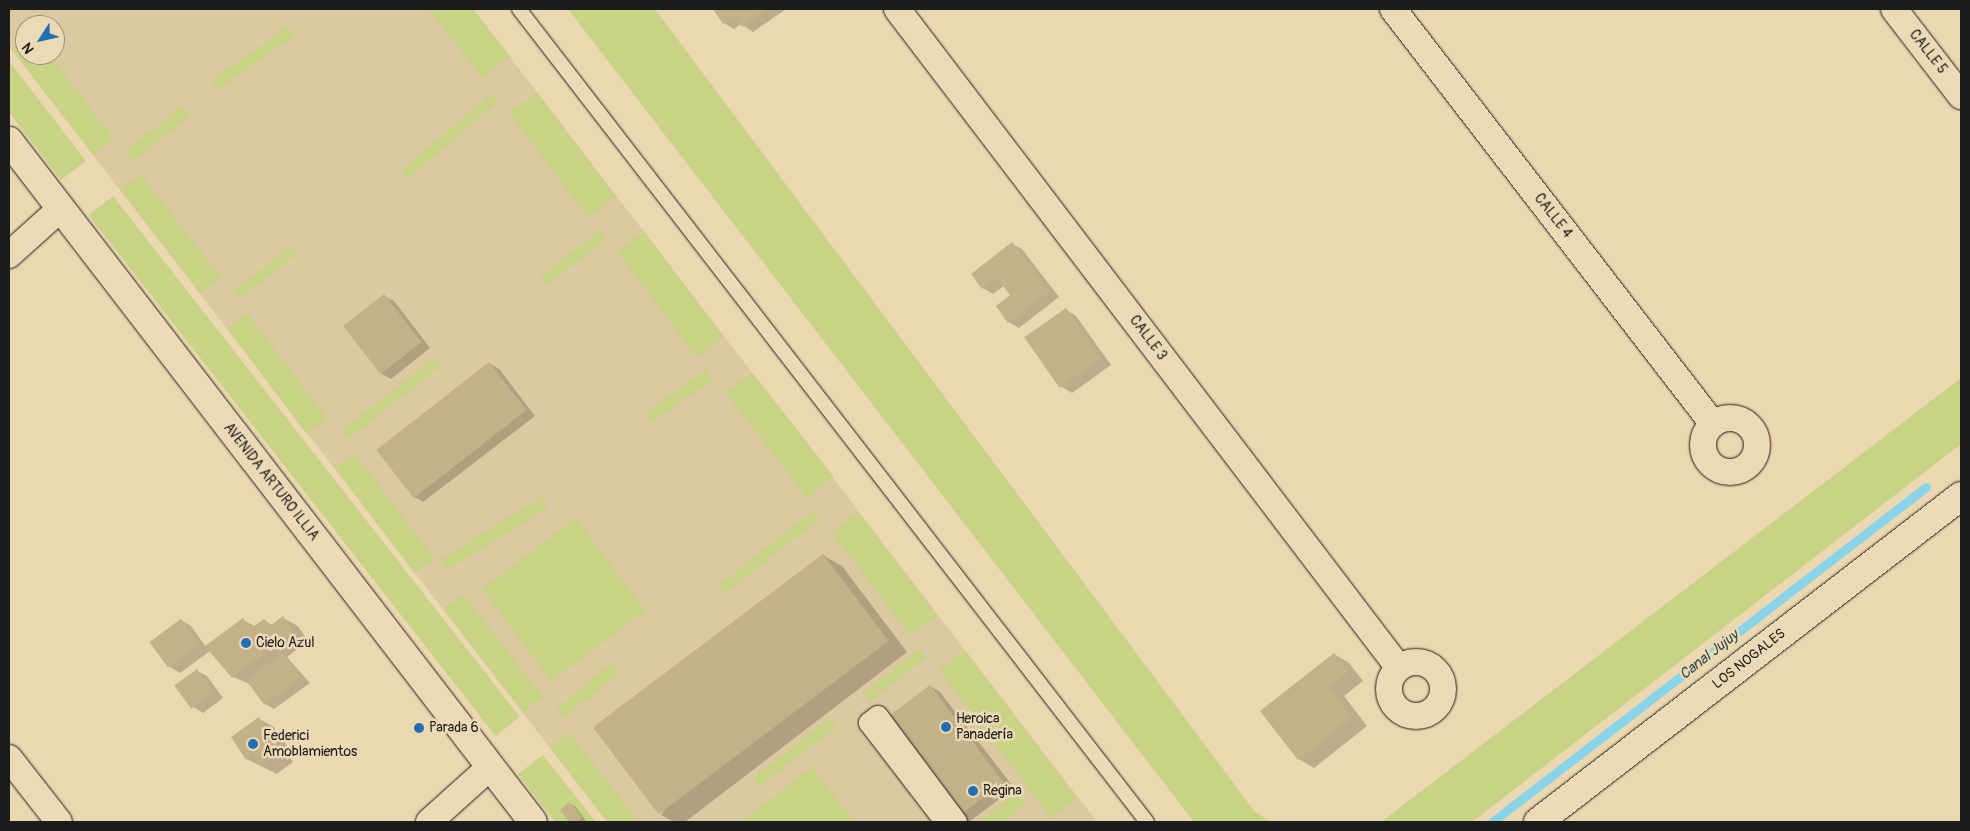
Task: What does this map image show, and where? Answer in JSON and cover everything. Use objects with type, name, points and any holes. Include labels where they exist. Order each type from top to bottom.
[{"type":"main road","name":"AVENIDA ARTURO ILLIA","points":[[9,142],[533,822]]},
{"type":"main road","name":"LOS NOGALES","points":[[1538,822],[1961,498]]},
{"type":"street","name":"CALLE 3","points":[[897,9],[1399,668]]},
{"type":"street","name":"CALLE 4","points":[[1393,9],[1713,424]]},
{"type":"street","name":"CALLE 5","points":[[1894,9],[1961,96]]},
{"type":"street","points":[[9,255],[60,209]]},
{"type":"street","points":[[872,716],[869,723],[945,822]]},
{"type":"street","points":[[872,716],[952,822]]},
{"type":"street","points":[[872,716],[878,716],[957,822]]},
{"type":"street","points":[[10,762],[59,822]]},
{"type":"street","points":[[429,822],[490,767]]},
{"type":"lane","points":[[519,9],[1146,822]]},
{"type":"shaded area","points":[[9,9],[473,9],[1097,822],[607,822],[24,65],[65,65],[65,15],[15,15],[15,54],[9,46]]},
{"type":"green space","points":[[429,9],[473,9],[510,56],[482,78]]},
{"type":"green space","points":[[568,9],[655,9],[1255,812],[1271,822],[1194,822]]},
{"type":"green space","points":[[288,26],[295,36],[218,90],[211,80]]},
{"type":"green space","points":[[9,61],[86,161],[61,180],[9,112]]},
{"type":"green space","points":[[24,65],[58,65],[114,139],[93,155]]},
{"type":"green space","points":[[537,92],[616,197],[588,218],[509,113]]},
{"type":"green space","points":[[491,93],[498,101],[408,179],[401,171]]},
{"type":"green space","points":[[182,106],[190,116],[133,162],[125,152]]},
{"type":"green space","points":[[141,174],[222,277],[201,293],[121,190]]},
{"type":"green space","points":[[113,196],[520,717],[496,736],[89,215]]},
{"type":"green space","points":[[599,231],[606,240],[547,285],[541,277]]},
{"type":"green space","points":[[644,231],[724,337],[697,358],[617,251]]},
{"type":"green space","points":[[290,246],[297,255],[240,299],[233,290]]},
{"type":"green space","points":[[248,313],[327,418],[307,434],[227,329]]},
{"type":"green space","points":[[434,358],[441,367],[349,439],[342,430]]},
{"type":"green space","points":[[706,370],[713,380],[651,423],[645,413]]},
{"type":"green space","points":[[752,372],[834,477],[807,498],[725,393]]},
{"type":"green space","points":[[1961,378],[1961,444],[1472,822],[1381,822]]},
{"type":"green space","points":[[355,453],[434,558],[414,573],[335,468]]},
{"type":"green space","points":[[542,496],[549,507],[447,571],[440,560]]},
{"type":"green space","points":[[813,511],[820,520],[725,594],[718,585]]},
{"type":"green space","points":[[859,512],[937,616],[910,636],[832,532]]},
{"type":"green space","points":[[576,518],[646,611],[552,682],[482,589]]},
{"type":"green space","points":[[463,594],[544,697],[524,713],[443,609]]},
{"type":"green space","points":[[920,649],[927,658],[870,702],[863,693]]},
{"type":"green space","points":[[965,650],[1077,799],[1051,818],[939,670]]},
{"type":"green space","points":[[612,663],[620,673],[564,718],[556,708]]},
{"type":"green space","points":[[830,718],[837,727],[760,787],[753,778]]},
{"type":"green space","points":[[569,732],[639,822],[607,822],[550,747]]},
{"type":"green space","points":[[543,755],[596,822],[555,822],[518,774]]},
{"type":"green space","points":[[812,767],[855,822],[740,822]]},
{"type":"green space","points":[[1017,792],[1027,804],[1002,822],[977,822]]},
{"type":"building","points":[[713,9],[768,9],[742,27],[734,16],[723,24]]},
{"type":"building","points":[[1012,242],[1050,291],[1008,323],[996,306],[1010,295],[997,278],[982,289],[971,274]]},
{"type":"building","points":[[384,294],[422,342],[381,374],[343,326]]},
{"type":"building","points":[[1066,308],[1102,359],[1060,388],[1024,337]]},
{"type":"building","points":[[489,362],[527,410],[414,498],[376,450]]},
{"type":"building","points":[[823,554],[889,641],[659,814],[593,727]]},
{"type":"building","points":[[283,616],[294,632],[232,678],[205,646],[243,618],[251,628],[264,619],[270,626]]},
{"type":"building","points":[[181,619],[200,645],[168,668],[149,642]]},
{"type":"building","points":[[283,653],[301,677],[264,705],[246,681]]},
{"type":"building","points":[[1334,653],[1349,672],[1330,687],[1353,717],[1298,760],[1260,711]]},
{"type":"building","points":[[197,669],[214,692],[191,709],[174,685]]},
{"type":"building","points":[[930,685],[1003,782],[957,817],[884,720]]},
{"type":"building","points":[[259,717],[275,740],[271,742],[279,753],[261,766],[253,755],[246,760],[231,737]]},
{"type":"building","points":[[570,802],[582,818],[577,822],[569,822],[560,810]]},
{"type":"waterway","name":"Canal Jujuy","points":[[1492,822],[1926,487]]},
{"type":"place","name":"Cielo Azul","points":[[246,643]]},
{"type":"place","name":"Heroica Panadería","points":[[946,727]]},
{"type":"place","name":"Parada 6","points":[[419,728]]},
{"type":"place","name":"Federici Amoblamientos","points":[[253,744]]},
{"type":"place","name":"Regina","points":[[973,791]]}]
